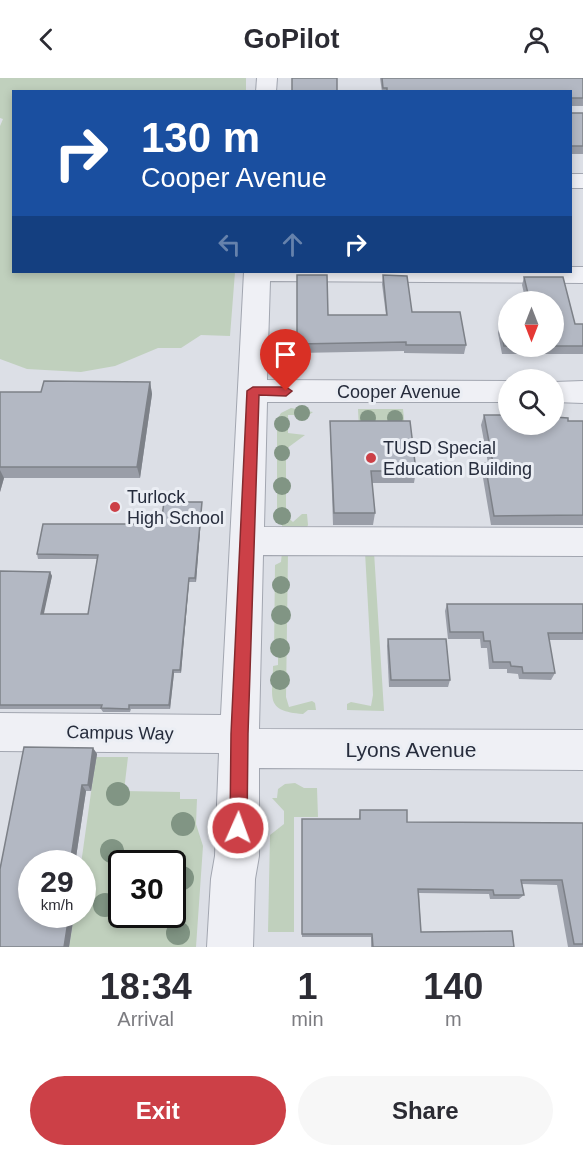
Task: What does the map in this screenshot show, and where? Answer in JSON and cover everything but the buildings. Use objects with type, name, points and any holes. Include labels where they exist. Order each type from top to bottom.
[{"type":"street","points":[[230,947],[233,879],[237,856],[239,741],[257,273]]},
{"type":"street","points":[[366,273],[583,275]]},
{"type":"street","name":"Cooper Avenue","points":[[253,391],[498,392]]},
{"type":"street","points":[[564,392],[583,392]]},
{"type":"street","points":[[247,541],[583,542]]},
{"type":"street","name":"Campus Way","points":[[0,732],[239,741]]},
{"type":"street","name":"Lyons Avenue","points":[[239,741],[583,750]]},
{"type":"green space","points":[[0,78],[246,78],[246,90],[12,90],[12,273],[235,273],[230,336],[201,335],[181,348],[158,348],[115,366],[81,372],[27,369],[0,359],[0,126],[3,119],[0,118]]},
{"type":"green space","points":[[291,408],[313,412],[309,415],[288,415],[288,433],[305,435],[286,449],[286,516],[293,522],[302,514],[307,514],[308,525],[306,529],[282,532],[282,525],[277,522],[277,420],[281,413]]},
{"type":"green space","points":[[358,409],[403,409],[405,429],[359,429]]},
{"type":"green space","points":[[282,552],[288,552],[286,697],[289,707],[312,701],[315,703],[316,710],[308,710],[303,714],[282,710],[276,706],[272,694],[273,666],[278,665],[278,655],[274,654],[275,565],[281,562]]},
{"type":"green space","points":[[365,552],[374,552],[384,711],[347,710],[347,704],[351,702],[371,706],[373,695]]},
{"type":"green space","points":[[96,757],[128,757],[124,791],[180,792],[180,799],[197,799],[196,824],[203,846],[196,947],[69,947],[72,928],[96,928],[96,850],[83,850]]},
{"type":"green space","points":[[295,783],[304,788],[317,788],[318,817],[294,817],[294,932],[268,932],[270,835],[284,824],[284,811],[272,798],[277,798],[278,789],[285,784]]},
{"type":"place","name":"TUSD Special Education Building","points":[[371,458]]},
{"type":"place","name":"Turlock High School","points":[[115,507]]},
{"type":"route","points":[[238,828],[239,734],[253,391],[286,391]]}]
